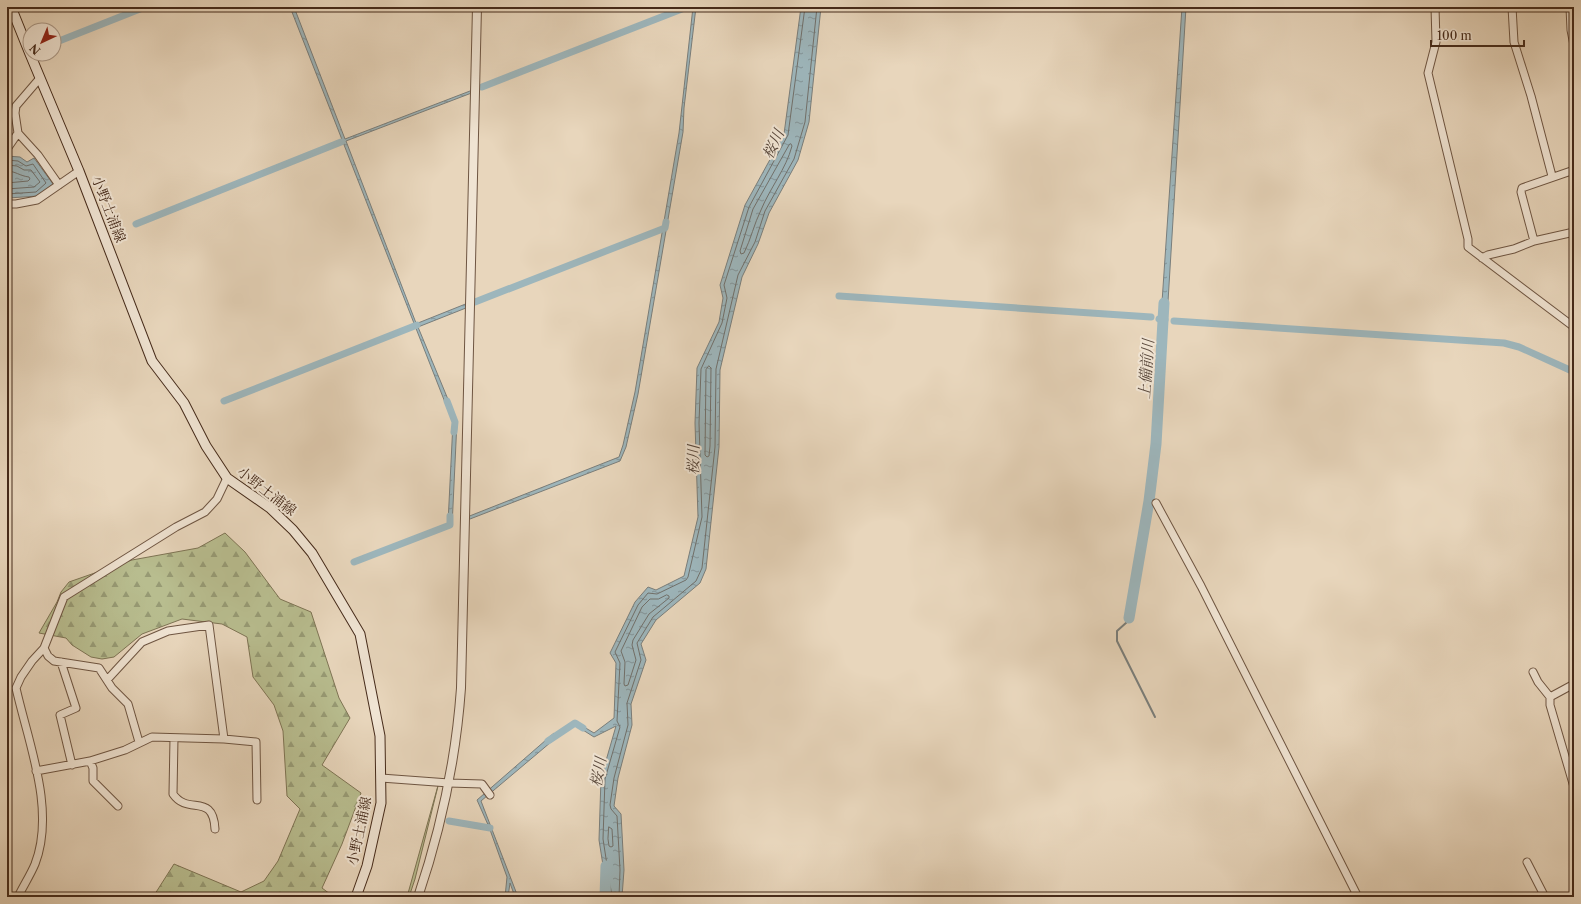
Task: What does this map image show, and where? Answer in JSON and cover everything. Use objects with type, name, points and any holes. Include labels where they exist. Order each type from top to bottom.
[{"type":"main road","name":"小野土浦線","points":[[11,7],[22,34]]},
{"type":"main road","name":"小野土浦線","points":[[33,62],[79,171],[152,361],[184,403],[206,446],[227,478],[270,508],[293,530],[312,553],[360,634],[380,736],[382,803],[368,866],[356,897]]},
{"type":"street","points":[[418,897],[430,860],[449,783],[459,721],[462,688],[477,7]]},
{"type":"street","points":[[1435,7],[1436,42],[1428,72],[1468,239],[1468,247],[1574,327]]},
{"type":"street","points":[[1512,7],[1514,42],[1531,96],[1552,176]]},
{"type":"street","points":[[1570,7],[1570,30],[1574,45]]},
{"type":"street","points":[[40,78],[16,106],[15,113],[18,133],[38,155],[59,184]]},
{"type":"street","points":[[7,149],[18,133]]},
{"type":"street","points":[[1534,241],[1521,192],[1522,188],[1552,176],[1574,170]]},
{"type":"street","points":[[7,204],[37,200],[79,171]]},
{"type":"street","points":[[1482,258],[1488,255],[1514,249],[1534,241],[1574,232]]},
{"type":"street","points":[[18,897],[35,864],[42,835],[43,812],[36,771],[16,688],[20,677],[44,648],[64,597],[176,527],[205,512],[217,499],[227,478]]},
{"type":"street","points":[[1156,503],[1201,586],[1358,897]]},
{"type":"street","points":[[107,680],[142,642],[168,631],[209,625],[224,739]]},
{"type":"street","points":[[44,648],[54,661],[99,668],[112,688],[128,704],[139,742]]},
{"type":"street","points":[[61,662],[76,708],[60,715],[72,766]]},
{"type":"street","points":[[1533,672],[1538,682],[1550,697],[1550,705],[1572,771],[1574,788]]},
{"type":"street","points":[[1550,697],[1574,684]]},
{"type":"street","points":[[36,771],[72,766],[90,761],[124,750],[152,737],[224,739],[256,742],[257,800]]},
{"type":"street","points":[[174,738],[173,794],[184,804],[205,807],[210,811],[214,818],[214,829]]},
{"type":"street","points":[[90,761],[93,768],[94,781],[118,806]]},
{"type":"street","points":[[381,778],[482,784],[490,795]]},
{"type":"street","points":[[1527,862],[1545,897]]},
{"type":"green space","points":[[225,533],[245,552],[280,599],[311,612],[339,698],[350,718],[322,765],[361,793],[342,844],[322,888],[334,897],[153,897],[174,864],[241,892],[264,881],[278,861],[300,809],[287,796],[283,731],[274,705],[253,677],[247,637],[222,624],[182,619],[142,634],[114,657],[102,659],[91,657],[72,645],[66,638],[39,633],[57,602],[61,592],[69,582],[132,560],[198,548]]},
{"type":"green space","points":[[439,782],[415,879],[409,897],[407,897]]},
{"type":"water","points":[[290,7],[294,7],[345,139],[483,86],[482,89],[346,141],[416,323],[473,301],[476,304],[418,327],[452,409],[448,410]]},
{"type":"water","points":[[693,7],[696,7],[684,108],[683,132],[638,394],[626,447],[620,461],[470,519],[467,517],[619,457],[635,392],[679,133]]},
{"type":"water","points":[[801,7],[821,7],[809,122],[798,160],[769,213],[758,244],[742,277],[720,370],[719,447],[706,569],[700,583],[656,620],[641,644],[646,660],[631,704],[632,725],[618,778],[614,806],[621,814],[624,870],[622,897],[608,897],[599,840],[601,778],[616,726],[594,737],[575,725],[574,721],[594,733],[614,718],[616,663],[610,653],[635,602],[648,587],[656,590],[684,576],[698,517],[695,423],[697,368],[719,322],[723,298],[720,285],[745,205],[784,134]]},
{"type":"water","points":[[1182,7],[1186,7],[1167,318],[1161,317]]},
{"type":"water","points":[[7,156],[20,157],[27,162],[34,158],[53,184],[38,196],[8,198]]},
{"type":"water","points":[[457,421],[452,527],[448,523],[453,422]]},
{"type":"water","points":[[554,733],[557,737],[481,801],[518,897],[515,897],[510,883],[508,897],[505,897],[507,877],[489,827],[477,800]]},
{"type":"waterway","points":[[62,40],[145,7]]},
{"type":"waterway","points":[[482,87],[687,7]]},
{"type":"waterway","points":[[136,224],[341,142]]},
{"type":"waterway","points":[[475,302],[665,228],[666,222]]},
{"type":"waterway","points":[[839,296],[1151,317]]},
{"type":"waterway","name":"上備前川","points":[[1129,618],[1149,501],[1156,444],[1164,303]]},
{"type":"waterway","name":"上備前川","points":[[1159,319],[1165,320]]},
{"type":"waterway","points":[[1174,321],[1504,343],[1519,347],[1572,371]]},
{"type":"waterway","points":[[224,401],[417,325]]},
{"type":"waterway","points":[[447,401],[455,422],[454,432]]},
{"type":"waterway","points":[[354,562],[450,525],[450,516]]},
{"type":"waterway","name":"上備前川","points":[[1129,618],[1127,622],[1117,631],[1117,641],[1155,717]]},
{"type":"waterway","points":[[548,741],[575,723],[583,728]]},
{"type":"waterway","points":[[449,821],[490,828]]},
{"type":"waterway","name":"桜川","points":[[605,897],[606,866]]}]
